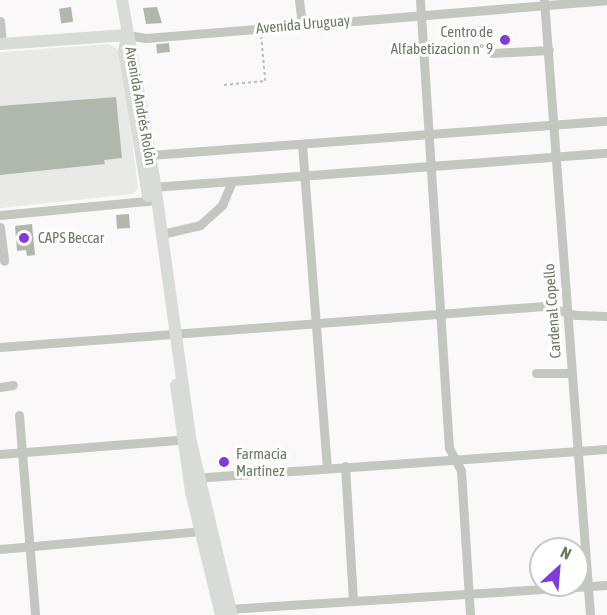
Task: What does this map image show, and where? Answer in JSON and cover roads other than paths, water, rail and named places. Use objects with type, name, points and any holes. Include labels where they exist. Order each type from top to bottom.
[{"type":"main road","points":[[122,0],[127,35]]},
{"type":"main road","name":"Avenida Uruguay","points":[[1,44],[127,35]]},
{"type":"main road","name":"Avenida Andrés Rolón","points":[[127,35],[150,155],[152,194],[162,234],[186,439],[200,531],[226,612]]},
{"type":"main road","name":"Avenida Andrés Rolón","points":[[127,35],[124,51],[152,194],[173,333]]},
{"type":"main road","name":"Avenida Andrés Rolón","points":[[193,478],[226,612]]},
{"type":"street","points":[[299,0],[302,23]]},
{"type":"street","points":[[420,0],[449,448],[460,471],[470,615]]},
{"type":"street","name":"Avenida Uruguay","points":[[127,35],[146,38],[544,2],[607,0]]},
{"type":"street","name":"Cardenal Copello","points":[[544,2],[559,156],[571,373],[584,537]]},
{"type":"street","points":[[0,21],[1,44]]},
{"type":"street","points":[[492,53],[549,50]]},
{"type":"street","points":[[150,155],[607,121]]},
{"type":"street","points":[[302,144],[318,321],[327,467]]},
{"type":"street","points":[[0,215],[232,181],[607,153]]},
{"type":"street","points":[[162,234],[201,225],[222,205],[232,181]]},
{"type":"street","points":[[0,227],[4,261]]},
{"type":"street","points":[[0,347],[318,321],[544,306],[567,312],[607,316]]},
{"type":"street","points":[[537,373],[571,373]]},
{"type":"street","points":[[0,387],[13,386]]},
{"type":"street","points":[[19,415],[35,615]]},
{"type":"street","points":[[0,454],[186,439]]},
{"type":"street","points":[[193,478],[607,449]]},
{"type":"street","points":[[345,466],[353,599]]},
{"type":"street","points":[[0,549],[200,531]]},
{"type":"street","points":[[589,586],[607,585]]},
{"type":"street","points":[[226,612],[353,599],[529,589]]},
{"type":"street","name":"Cardenal Copello","points":[[589,597],[590,615]]},
{"type":"place","name":"Centro de Alfabetizacion nº 9","points":[[505,40]]},
{"type":"place","name":"CAPS Beccar","points":[[24,238]]},
{"type":"place","name":"Farmacia Martínez","points":[[224,462]]}]
